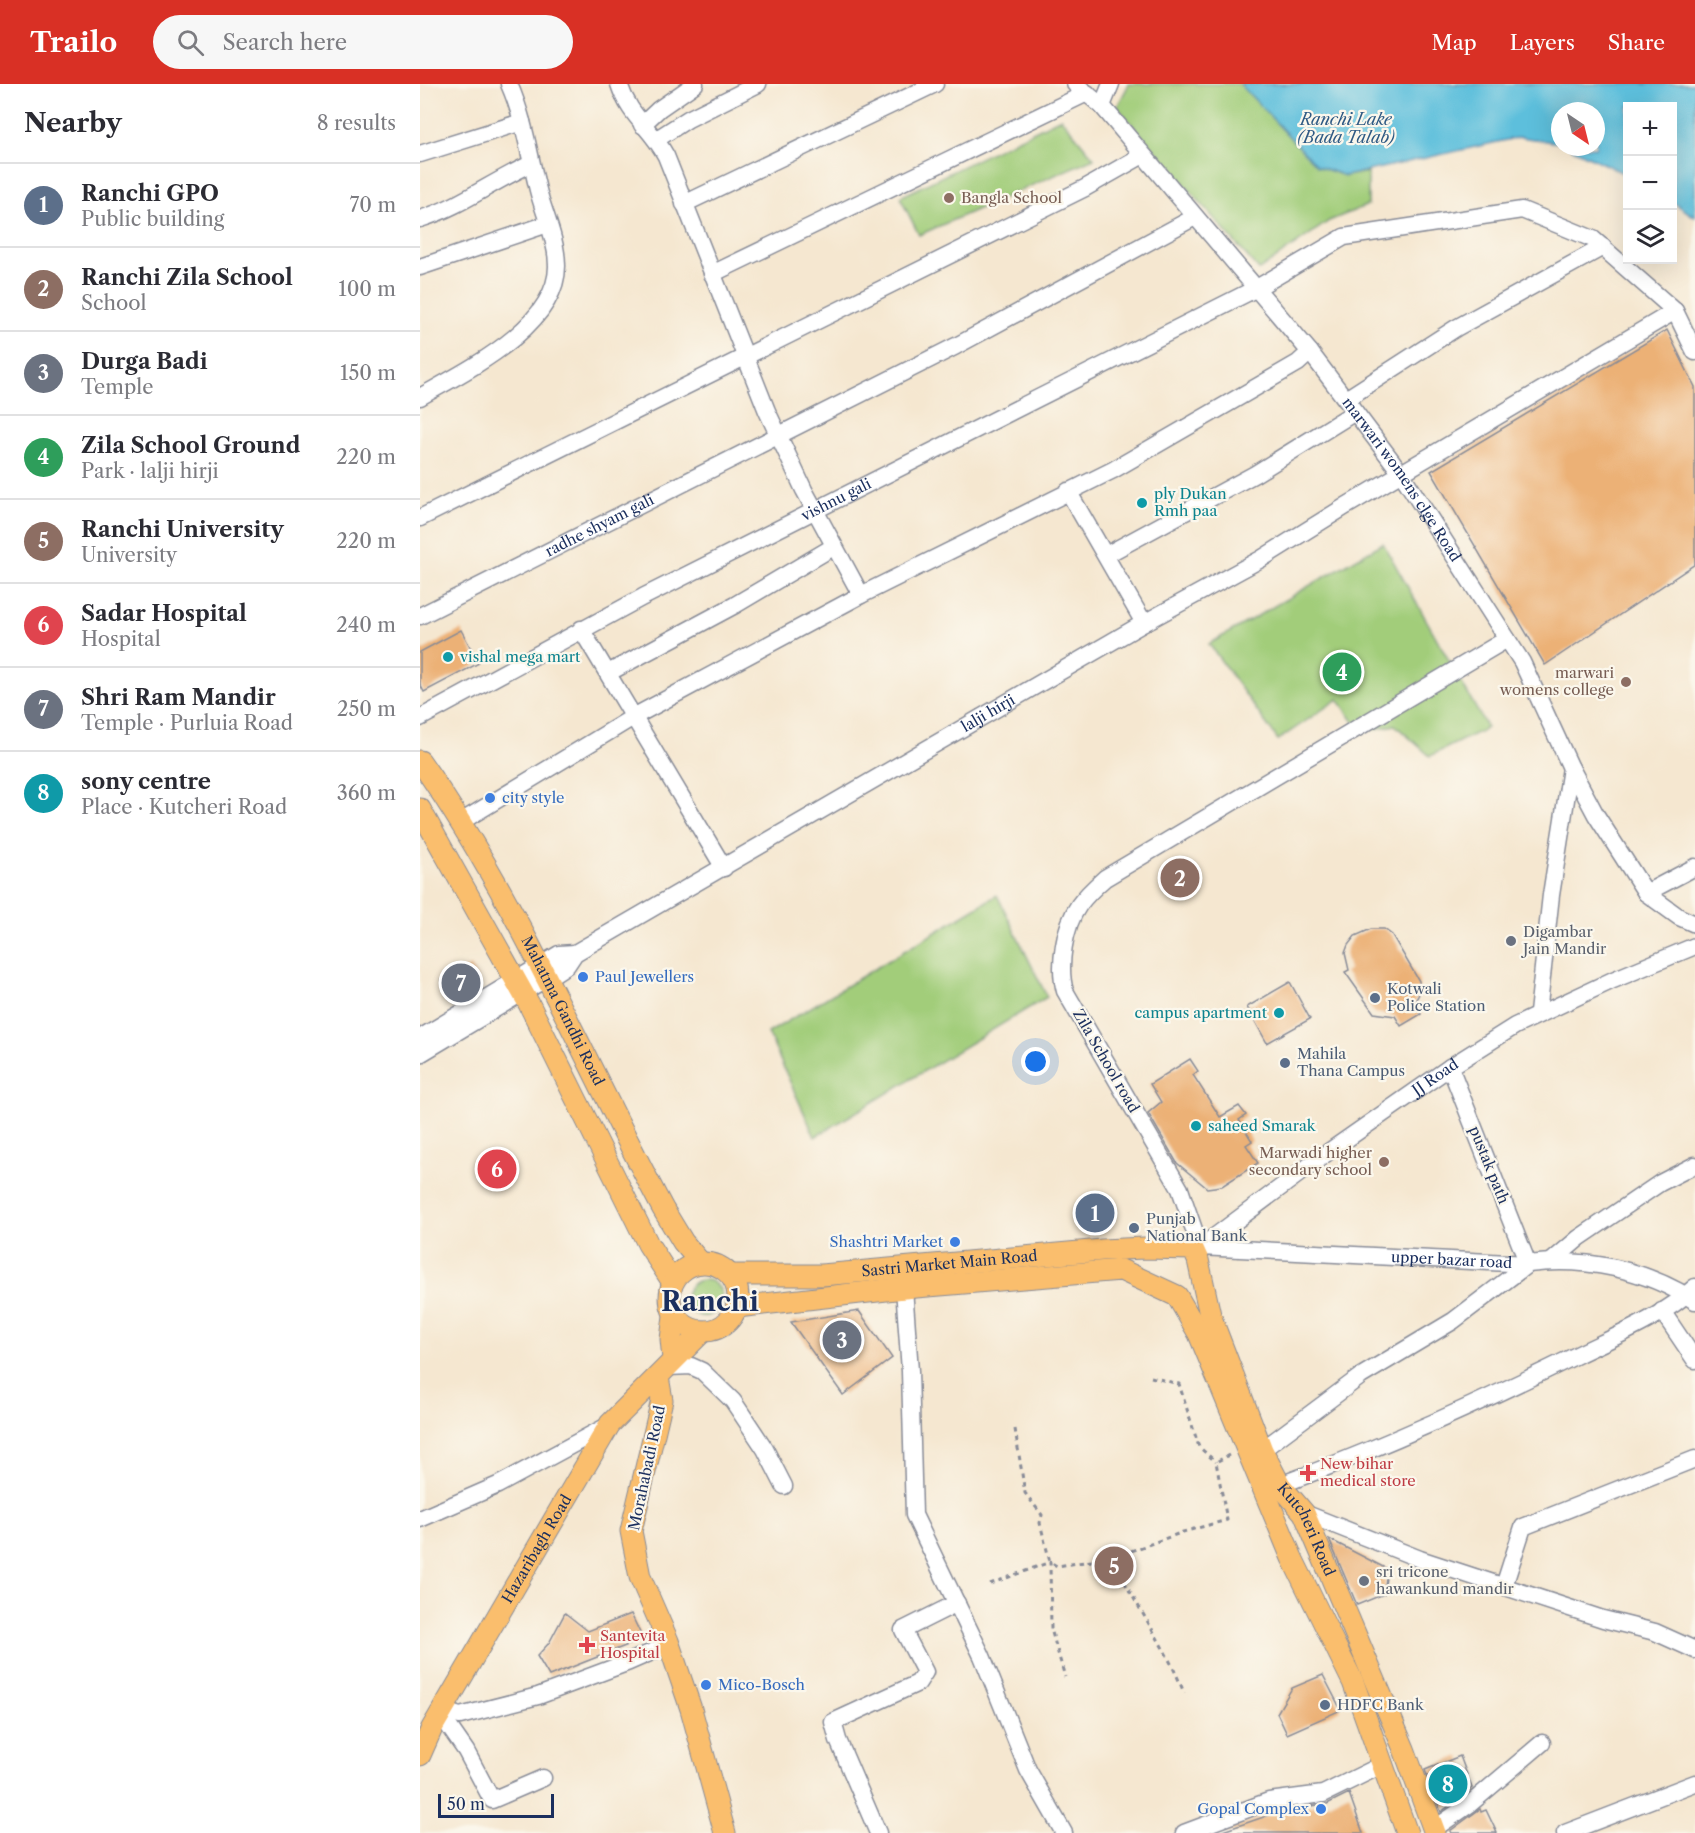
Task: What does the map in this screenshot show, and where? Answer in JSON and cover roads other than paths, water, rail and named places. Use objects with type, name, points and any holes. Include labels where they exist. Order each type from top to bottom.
[{"type":"main road","name":"Mahatma Gandhi Road","points":[[420,761],[459,823],[543,971],[658,1200],[682,1242],[700,1262]]},
{"type":"main road","name":"Mahatma Gandhi Road","points":[[420,808],[519,985],[648,1244],[672,1281]]},
{"type":"main road","name":"Sastri Market Main Road","points":[[731,1275],[822,1275],[1091,1251],[1197,1249]]},
{"type":"main road","name":"Kutcheri Road","points":[[1197,1249],[1210,1314],[1254,1450],[1304,1513],[1404,1749],[1434,1831]]},
{"type":"main road","points":[[666,1367],[674,1316],[669,1292],[672,1281],[689,1265],[700,1262],[712,1263],[731,1275],[736,1285],[737,1307],[724,1325],[703,1331],[691,1329],[674,1316]]},
{"type":"main road","points":[[737,1307],[904,1288],[1121,1270],[1139,1276],[1177,1296],[1254,1450],[1292,1558],[1353,1682],[1407,1833]]},
{"type":"main road","name":"Hazaribagh Road","points":[[420,1755],[434,1719],[610,1425],[666,1367],[684,1353],[703,1331]]},
{"type":"main road","name":"Morahabadi Road","points":[[666,1367],[662,1401],[631,1531],[640,1577],[668,1641],[691,1709],[725,1833]]},
{"type":"street","points":[[420,397],[495,353],[522,331],[535,316],[556,277],[557,264],[548,224],[522,122],[509,84]]},
{"type":"street","points":[[619,84],[628,108],[657,140],[777,434],[833,547],[861,595]]},
{"type":"street","points":[[642,125],[659,109],[695,84]]},
{"type":"street","points":[[657,140],[688,119],[758,84]]},
{"type":"street","points":[[684,204],[935,84]]},
{"type":"street","points":[[1102,106],[1111,84]]},
{"type":"street","points":[[712,274],[1081,88]]},
{"type":"street","name":"marwari womens clge Road","points":[[1081,88],[1102,106],[1310,352],[1401,473],[1522,662],[1571,768],[1596,815],[1646,893]]},
{"type":"street","points":[[420,154],[522,122]]},
{"type":"street","points":[[420,518],[1085,188],[1143,155]]},
{"type":"street","points":[[420,219],[452,207],[501,177],[531,164]]},
{"type":"street","name":"vishnu gali","points":[[420,717],[581,629],[1255,289],[1344,237],[1522,210],[1593,239],[1675,311]]},
{"type":"street","name":"radhe shyam gali","points":[[420,616],[777,434],[956,346],[1196,218]]},
{"type":"street","points":[[420,267],[548,224]]},
{"type":"street","points":[[1106,555],[1255,474],[1456,328],[1603,247]]},
{"type":"street","points":[[1675,311],[1695,352]]},
{"type":"street","name":"lalji hirji","points":[[519,985],[543,971],[559,954],[576,953],[1144,622],[1261,559],[1401,473],[1675,311]]},
{"type":"street","points":[[459,823],[635,717],[861,595],[1161,443],[1298,363],[1310,352]]},
{"type":"street","points":[[1068,491],[1144,622]]},
{"type":"street","points":[[608,673],[735,605],[833,547]]},
{"type":"street","points":[[581,629],[724,868]]},
{"type":"street","name":"Zila School road","points":[[1197,1249],[1180,1190],[1065,991],[1061,977],[1065,939],[1078,906],[1105,878],[1507,639]]},
{"type":"street","points":[[1538,1013],[1551,895],[1571,768]]},
{"type":"street","points":[[1695,867],[1646,893],[1679,917],[1695,924]]},
{"type":"street","name":"JJ Road","points":[[1197,1249],[1450,1067],[1538,1013],[1695,946]]},
{"type":"street","points":[[420,1038],[519,985]]},
{"type":"street","points":[[420,1054],[519,985]]},
{"type":"street","name":"pustak path","points":[[1450,1067],[1528,1264]]},
{"type":"street","points":[[1552,1261],[1579,1238],[1643,1195],[1695,1165]]},
{"type":"street","name":"upper bazar road","points":[[1197,1249],[1528,1264],[1552,1261],[1626,1269],[1692,1294]]},
{"type":"street","points":[[1254,1450],[1361,1376],[1453,1321],[1528,1264]]},
{"type":"street","points":[[904,1288],[910,1371],[914,1515],[982,1656],[1028,1770],[1064,1833]]},
{"type":"street","points":[[1280,1485],[1376,1450],[1543,1372],[1692,1294]]},
{"type":"street","points":[[1662,1311],[1695,1360]]},
{"type":"street","points":[[666,1367],[691,1366],[702,1371],[733,1401],[765,1449],[784,1486]]},
{"type":"street","points":[[420,1519],[498,1485],[610,1425]]},
{"type":"street","points":[[1504,1586],[1523,1527],[1695,1459]]},
{"type":"street","points":[[1304,1513],[1420,1559],[1604,1619],[1655,1632],[1695,1650]]},
{"type":"street","points":[[878,1833],[838,1740],[833,1722],[918,1683],[925,1672],[903,1630],[957,1603]]},
{"type":"street","points":[[434,1719],[460,1716],[538,1696],[629,1662],[661,1648],[668,1641]]},
{"type":"street","points":[[434,1719],[466,1751],[492,1800],[543,1778]]},
{"type":"street","points":[[1434,1831],[1470,1804],[1542,1743]]},
{"type":"street","points":[[1184,1833],[1269,1801],[1323,1794],[1384,1764]]},
{"type":"street","points":[[1565,1833],[1695,1783]]},
{"type":"water","name":"Ranchi Lake (Bada Talab)","points":[[1240,84],[1695,84],[1695,217],[1677,205],[1677,102],[1623,102],[1623,173],[1588,156],[1605,156],[1605,102],[1551,102],[1551,142],[1520,137],[1345,176],[1317,166]]},
{"type":"place","name":"Bangla School","points":[[949,198]]},
{"type":"place","name":"ply Dukan Rmh paa","points":[[1142,503]]},
{"type":"place","name":"vishal mega mart","points":[[448,657]]},
{"type":"place","name":"Zila School Ground","points":[[1342,672]]},
{"type":"place","name":"marwari womens college","points":[[1626,682]]},
{"type":"place","name":"city style","points":[[490,798]]},
{"type":"place","name":"Ranchi Zila School","points":[[1180,878]]},
{"type":"place","name":"Digambar Jain Mandir","points":[[1511,941]]},
{"type":"place","name":"Paul Jewellers","points":[[583,977]]},
{"type":"place","name":"Shri Ram Mandir","points":[[461,983]]},
{"type":"place","name":"Kotwali Police Station","points":[[1375,998]]},
{"type":"place","name":"campus apartment","points":[[1279,1013]]},
{"type":"place","name":"Mahila Thana Campus","points":[[1285,1063]]},
{"type":"place","name":"saheed Smarak","points":[[1196,1126]]},
{"type":"place","name":"Marwadi higher secondary school","points":[[1384,1162]]},
{"type":"place","name":"Sadar Hospital","points":[[497,1169]]},
{"type":"place","name":"Ranchi GPO","points":[[1095,1213]]},
{"type":"place","name":"Punjab National Bank","points":[[1134,1228]]},
{"type":"place","name":"Shashtri Market","points":[[955,1242]]},
{"type":"place","name":"Durga Badi","points":[[842,1340]]},
{"type":"place","name":"New bihar medical store","points":[[1308,1473]]},
{"type":"place","name":"Ranchi University","points":[[1114,1566]]},
{"type":"place","name":"sri tricone hawankund mandir","points":[[1364,1581]]},
{"type":"place","name":"Santevita Hospital","points":[[587,1645]]},
{"type":"place","name":"Mico-Bosch","points":[[706,1685]]},
{"type":"place","name":"HDFC Bank","points":[[1325,1705]]},
{"type":"place","name":"sony centre","points":[[1448,1784]]},
{"type":"place","name":"Gopal Complex","points":[[1321,1809]]},
{"type":"district","name":"Ranchi","points":[[710,1302]]}]
